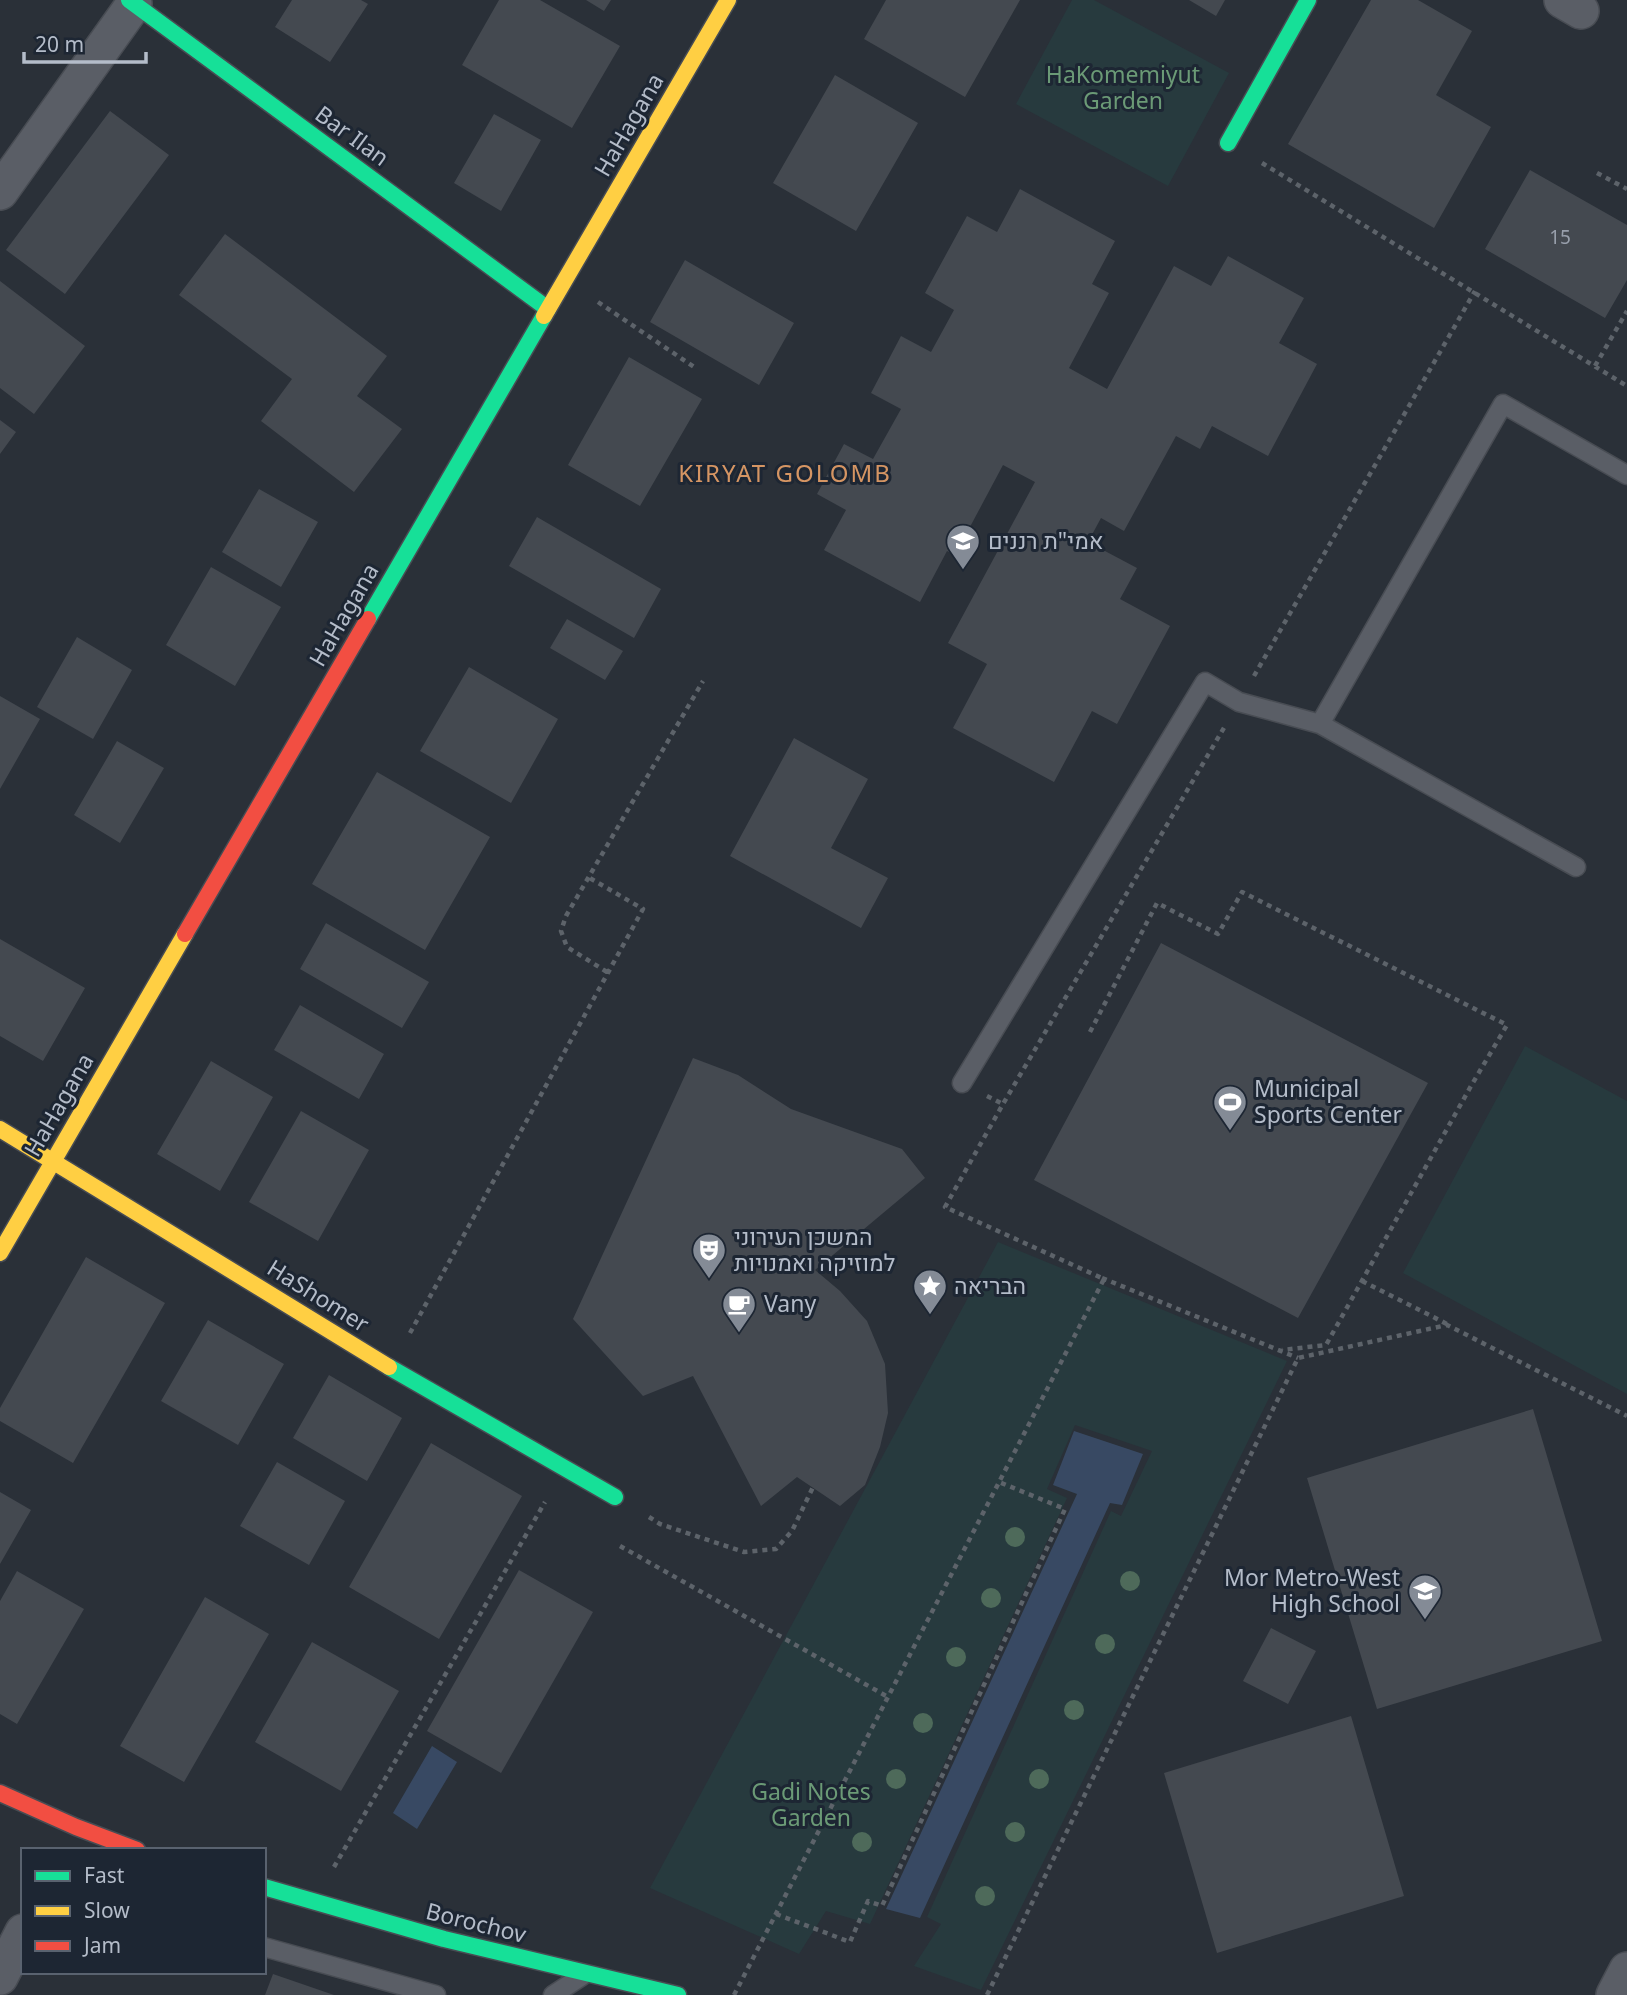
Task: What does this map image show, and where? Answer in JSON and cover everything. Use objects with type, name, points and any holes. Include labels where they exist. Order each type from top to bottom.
[{"type":"street","name":"HaHagana","points":[[0,1253],[728,0]]},
{"type":"street","points":[[1228,143],[1308,0]]},
{"type":"street","points":[[0,192],[133,1]]},
{"type":"street","name":"Bar Ilan","points":[[133,1],[548,309]]},
{"type":"street","name":"HaShomer","points":[[0,1129],[391,1368],[615,1497]]},
{"type":"street","points":[[0,1794],[70,1838],[127,1848]]},
{"type":"street","name":"Borochov","points":[[266,1888],[444,1939],[678,1995]]},
{"type":"street","points":[[0,1977],[21,1936]]},
{"type":"street","points":[[1614,1995],[1627,1970]]},
{"type":"lane","points":[[1320,724],[1503,404],[1627,475]]},
{"type":"lane","points":[[962,1083],[1205,682],[1239,702],[1320,724],[1576,867]]},
{"type":"lane","points":[[266,1948],[436,1995]]},
{"type":"lane","points":[[553,1995],[586,1973]]},
{"type":"path","points":[[1228,143],[1627,386]]},
{"type":"path","points":[[1597,173],[1627,189]]},
{"type":"path","points":[[565,280],[697,369]]},
{"type":"path","points":[[734,1995],[1104,1279],[945,1207],[1475,291]]},
{"type":"path","points":[[1595,366],[1627,311]]},
{"type":"path","points":[[608,972],[567,947],[561,931],[566,916],[588,877],[703,681]]},
{"type":"path","points":[[391,1368],[643,909],[588,877]]},
{"type":"path","points":[[1090,1032],[1157,903],[1218,934],[1242,892],[1507,1026],[1326,1345],[1282,1350]]},
{"type":"path","points":[[1089,1273],[1298,1358],[1447,1325]]},
{"type":"path","points":[[1362,1281],[1627,1416]]},
{"type":"path","points":[[987,1995],[1298,1358]]},
{"type":"path","points":[[314,1901],[565,1468]]},
{"type":"path","points":[[776,1914],[850,1942],[867,1901],[882,1906],[1065,1509],[999,1482]]},
{"type":"path","points":[[615,1497],[660,1524],[744,1552],[776,1549],[792,1531],[813,1487]]},
{"type":"path","points":[[620,1546],[888,1697]]},
{"type":"green space","name":"HaKomemiyut Garden","points":[[1072,0],[1094,0],[1229,73],[1168,186],[1016,104]]},
{"type":"green space","points":[[1525,1046],[1627,1101],[1627,1394],[1403,1273]]},
{"type":"green space","name":"Gadi Notes Garden","points":[[998,1242],[1287,1361],[981,1990],[914,1966],[941,1924],[927,1917],[1111,1511],[1121,1516],[1152,1451],[1075,1425],[1047,1489],[1067,1498],[870,1924],[826,1911],[799,1954],[650,1888]]},
{"type":"water","points":[[1074,1431],[1143,1454],[1122,1505],[1110,1503],[920,1918],[886,1909],[1077,1494],[1053,1485]]},
{"type":"water","points":[[432,1746],[457,1762],[417,1829],[393,1813]]},
{"type":"building","points":[[292,0],[361,0],[368,4],[330,62],[275,27]]},
{"type":"building","points":[[499,0],[540,0],[620,46],[572,128],[462,65]]},
{"type":"building","points":[[586,0],[611,0],[604,11]]},
{"type":"building","points":[[886,0],[1020,0],[965,97],[864,39]]},
{"type":"building","points":[[1189,0],[1225,0],[1216,16]]},
{"type":"building","points":[[1371,0],[1418,0],[1472,31],[1436,95],[1491,127],[1434,228],[1288,144]]},
{"type":"building","points":[[835,75],[918,123],[856,231],[773,183]]},
{"type":"building","points":[[110,111],[169,155],[65,294],[6,250]]},
{"type":"building","points":[[494,114],[541,140],[501,211],[454,183]]},
{"type":"building","points":[[1530,170],[1627,225],[1627,280],[1605,318],[1485,249]]},
{"type":"building","points":[[1020,189],[1115,241],[1092,284],[1109,293],[1069,368],[1107,389],[1174,266],[1211,286],[1228,256],[1304,298],[1279,343],[1317,364],[1268,456],[1212,426],[1200,449],[1176,436],[1124,531],[1101,518],[1088,542],[1137,568],[1120,599],[1170,626],[1117,724],[1092,711],[1054,782],[953,728],[987,664],[948,643],[1035,482],[1003,465],[955,555],[947,551],[920,602],[824,550],[846,510],[817,494],[844,444],[873,459],[901,409],[871,393],[901,336],[931,352],[954,310],[925,293],[967,216],[997,232]]},
{"type":"building","points":[[225,234],[387,356],[357,396],[402,429],[354,492],[261,421],[292,379],[179,295]]},
{"type":"building","points":[[685,260],[794,323],[759,385],[650,322]]},
{"type":"building","points":[[0,281],[85,346],[34,414],[0,388]]},
{"type":"building","points":[[629,357],[702,399],[640,506],[568,465]]},
{"type":"building","points":[[0,420],[16,432],[0,454]]},
{"type":"building","points":[[259,489],[318,522],[281,587],[222,552]]},
{"type":"building","points":[[537,517],[661,589],[634,638],[509,566]]},
{"type":"building","points":[[211,567],[281,607],[235,686],[166,645]]},
{"type":"building","points":[[567,619],[623,651],[605,680],[550,648]]},
{"type":"building","points":[[77,637],[132,670],[93,739],[37,707]]},
{"type":"building","points":[[469,667],[558,719],[511,803],[420,751]]},
{"type":"building","points":[[0,696],[40,719],[0,789]]},
{"type":"building","points":[[794,738],[868,779],[831,848],[888,878],[861,928],[730,856]]},
{"type":"building","points":[[117,741],[164,768],[120,843],[74,815]]},
{"type":"building","points":[[377,772],[490,837],[425,950],[312,884]]},
{"type":"building","points":[[326,923],[429,982],[402,1028],[300,969]]},
{"type":"building","points":[[0,939],[85,988],[43,1061],[0,1036]]},
{"type":"building","name":"Municipal Sports Center","points":[[1161,943],[1428,1083],[1298,1318],[1034,1180]]},
{"type":"building","points":[[300,1005],[384,1054],[359,1099],[274,1050]]},
{"type":"building","name":"המשכן העירוני למוזיקה ואמנויות","points":[[693,1058],[738,1075],[791,1109],[902,1149],[925,1178],[815,1270],[840,1291],[867,1321],[885,1364],[888,1413],[880,1447],[865,1485],[840,1506],[797,1477],[761,1506],[693,1376],[643,1396],[573,1319]]},
{"type":"building","points":[[211,1061],[273,1097],[220,1191],[157,1154]]},
{"type":"building","points":[[301,1111],[369,1150],[318,1241],[249,1202]]},
{"type":"building","points":[[86,1257],[165,1303],[73,1463],[0,1421],[0,1408]]},
{"type":"building","points":[[208,1320],[284,1364],[238,1445],[161,1401]]},
{"type":"building","points":[[329,1375],[402,1418],[367,1481],[293,1438]]},
{"type":"building","points":[[1533,1409],[1602,1641],[1377,1709],[1307,1478]]},
{"type":"building","points":[[431,1443],[522,1496],[439,1639],[349,1587]]},
{"type":"building","points":[[277,1462],[345,1501],[309,1565],[240,1526]]},
{"type":"building","points":[[0,1492],[31,1510],[0,1564]]},
{"type":"building","points":[[519,1570],[593,1612],[501,1773],[427,1731]]},
{"type":"building","points":[[17,1571],[84,1609],[17,1724],[0,1714],[0,1601]]},
{"type":"building","points":[[205,1597],[269,1634],[184,1782],[120,1746]]},
{"type":"building","points":[[1271,1628],[1316,1651],[1288,1704],[1243,1681]]},
{"type":"building","points":[[312,1642],[399,1691],[341,1791],[255,1742]]},
{"type":"building","points":[[1351,1716],[1404,1896],[1217,1953],[1164,1773]]},
{"type":"building","points":[[273,1974],[334,1995],[265,1995]]},
{"type":"traffic: fast","points":[[129,0],[548,309]]},
{"type":"traffic: fast","points":[[1228,143],[1308,0]]},
{"type":"traffic: fast","points":[[368,619],[544,316]]},
{"type":"traffic: fast","points":[[389,1367],[615,1497]]},
{"type":"traffic: fast","points":[[266,1888],[444,1939],[678,1995]]},
{"type":"traffic: slow","points":[[544,316],[728,0]]},
{"type":"traffic: slow","points":[[0,1253],[185,934]]},
{"type":"traffic: slow","points":[[0,1129],[389,1367]]},
{"type":"traffic: jam","points":[[185,934],[368,619]]},
{"type":"traffic: jam","points":[[0,1793],[132,1848]]},
{"type":"place","name":"אמי\"ת רננים","points":[[963,571]]},
{"type":"place","name":"Municipal Sports Center","points":[[1230,1132]]},
{"type":"place","name":"המשכן העירוני למוזיקה ואמנויות","points":[[709,1280]]},
{"type":"place","name":"הבריאה","points":[[930,1316]]},
{"type":"place","name":"Vany","points":[[739,1334]]},
{"type":"place","name":"Mor Metro-West High School","points":[[1425,1621]]},
{"type":"district","name":"KIRYAT GOLOMB","points":[[785,474]]}]
